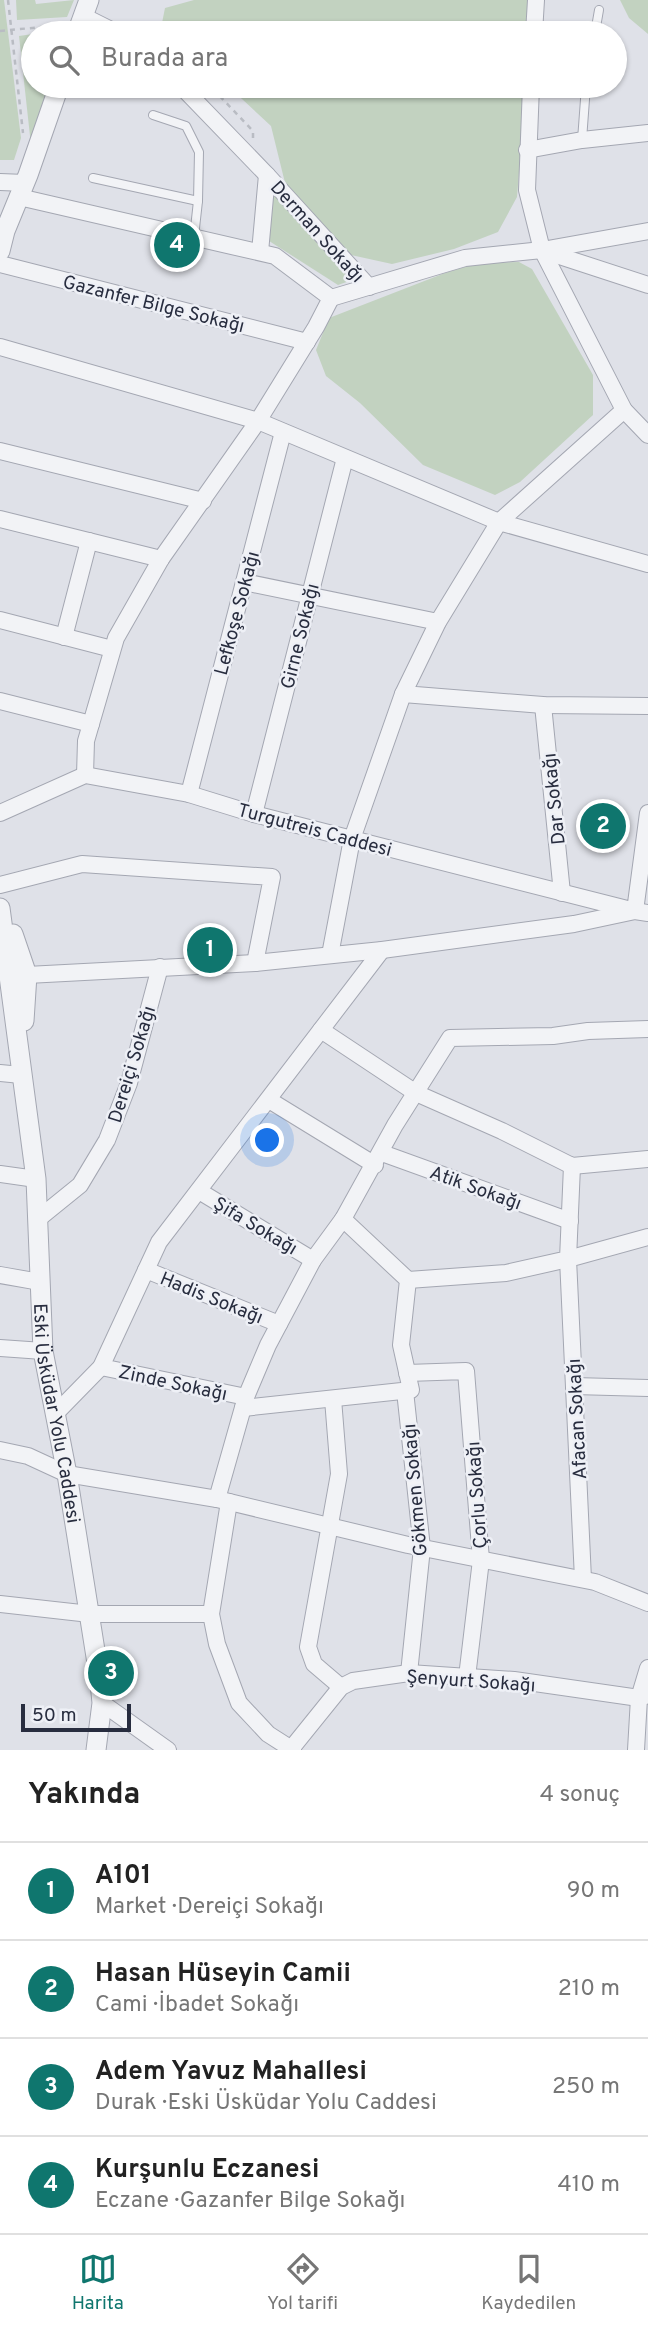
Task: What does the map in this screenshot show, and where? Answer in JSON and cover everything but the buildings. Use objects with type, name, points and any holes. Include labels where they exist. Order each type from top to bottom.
[{"type":"street","points":[[535,21],[536,0]]},
{"type":"street","points":[[0,251],[55,98]]},
{"type":"street","name":"Derman Sokağı","points":[[192,98],[369,286]]},
{"type":"street","points":[[530,98],[527,190],[542,250],[624,410],[648,435]]},
{"type":"street","points":[[527,150],[582,140],[648,133]]},
{"type":"street","points":[[260,252],[267,176]]},
{"type":"street","points":[[0,181],[22,190],[194,237],[275,256],[331,298]]},
{"type":"street","points":[[0,813],[85,775],[86,741],[116,638],[161,559],[258,421],[331,298],[465,258],[542,250],[648,231]]},
{"type":"street","points":[[542,250],[648,285]]},
{"type":"street","name":"Gazanfer Bilge Sokağı","points":[[0,264],[307,342]]},
{"type":"street","points":[[0,348],[258,421],[499,522],[648,564]]},
{"type":"street","points":[[330,955],[352,839],[403,694],[438,622],[499,522],[624,410]]},
{"type":"street","name":"Lefkoşe Sokağı","points":[[189,794],[283,432]]},
{"type":"street","points":[[0,452],[203,501]]},
{"type":"street","name":"Girne Sokağı","points":[[254,814],[345,458]]},
{"type":"street","points":[[0,519],[161,559]]},
{"type":"street","points":[[64,636],[89,541]]},
{"type":"street","points":[[244,582],[438,622]]},
{"type":"street","points":[[0,620],[112,649]]},
{"type":"street","points":[[403,694],[543,705],[648,706]]},
{"type":"street","points":[[0,701],[91,724]]},
{"type":"street","name":"Dar Sokağı","points":[[543,705],[562,893]]},
{"type":"street","name":"Turgutreis Caddesi","points":[[85,775],[189,794],[254,814],[642,912]]},
{"type":"street","points":[[12,973],[255,963],[382,950],[642,912],[648,813]]},
{"type":"street","points":[[0,885],[82,864],[272,877],[255,963]]},
{"type":"street","name":"Eski Üsküdar Yolu Caddesi","points":[[0,895],[36,1179],[43,1351],[67,1474],[102,1703],[96,1750]]},
{"type":"street","name":"Eski Üsküdar Yolu Caddesi","points":[[0,908],[12,973]]},
{"type":"street","points":[[56,1413],[101,1367],[159,1242],[382,950]]},
{"type":"street","name":"Dereiçi Sokağı","points":[[38,1219],[80,1185],[107,1140],[129,1083],[160,967]]},
{"type":"street","points":[[333,1399],[338,1474],[308,1647],[314,1664],[341,1687],[292,1749],[268,1734],[239,1703],[218,1644],[211,1614],[223,1501],[244,1403],[279,1324],[313,1260],[343,1219],[450,1038],[553,1036],[588,1031],[648,1029]]},
{"type":"street","points":[[321,1030],[416,1093],[502,1131],[572,1167],[648,1159]]},
{"type":"street","points":[[0,1073],[21,1074]]},
{"type":"street","name":"Atik Sokağı","points":[[269,1100],[378,1159],[570,1221]]},
{"type":"street","name":"Afacan Sokağı","points":[[572,1167],[568,1259],[583,1579]]},
{"type":"street","points":[[0,1174],[36,1179]]},
{"type":"street","name":"Şifa Sokağı","points":[[199,1191],[313,1260]]},
{"type":"street","points":[[343,1219],[408,1280],[506,1273],[648,1237]]},
{"type":"street","name":"Hadis Sokağı","points":[[146,1270],[279,1324]]},
{"type":"street","points":[[0,1275],[40,1282]]},
{"type":"street","points":[[407,1373],[401,1345],[408,1280]]},
{"type":"street","points":[[0,1348],[43,1351]]},
{"type":"street","name":"Zinde Sokağı","points":[[101,1367],[244,1403],[333,1399],[405,1391]]},
{"type":"street","name":"Çorlu Sokağı","points":[[407,1373],[466,1371],[481,1559],[467,1677]]},
{"type":"street","name":"Gökmen Sokağı","points":[[407,1373],[411,1390],[405,1391],[422,1548],[410,1673]]},
{"type":"street","points":[[574,1386],[648,1388]]},
{"type":"street","points":[[0,1450],[28,1456],[67,1474],[223,1501],[422,1548],[583,1579],[648,1603]]},
{"type":"street","points":[[0,1604],[90,1614],[211,1614]]},
{"type":"street","points":[[640,1744],[648,1668]]},
{"type":"street","name":"Şenyurt Sokağı","points":[[341,1687],[353,1681],[410,1673],[514,1680],[644,1697]]},
{"type":"street","points":[[102,1703],[168,1750]]},
{"type":"lane","points":[[597,21],[599,10]]},
{"type":"lane","points":[[582,140],[585,98]]},
{"type":"lane","points":[[153,115],[186,126],[199,152],[194,237]]},
{"type":"lane","points":[[93,178],[198,201]]},
{"type":"path","points":[[8,0],[23,135]]},
{"type":"path","points":[[63,21],[80,18]]},
{"type":"path","points":[[0,31],[21,28]]},
{"type":"path","points":[[222,98],[253,131]]},
{"type":"green space","points":[[0,0],[4,0],[21,138],[14,160],[0,160]]},
{"type":"green space","points":[[16,0],[35,0],[36,4],[74,0],[67,17],[17,20]]},
{"type":"green space","points":[[194,0],[532,0],[531,21],[162,21],[165,8]]},
{"type":"green space","points":[[620,0],[648,0],[648,34],[629,18]]},
{"type":"green space","points":[[26,98],[47,98],[31,145]]},
{"type":"green space","points":[[241,98],[525,98],[517,197],[498,232],[454,249],[392,264],[351,255],[288,195],[271,126]]},
{"type":"green space","points":[[274,193],[355,279],[338,285],[266,239]]},
{"type":"green space","points":[[519,262],[532,269],[593,375],[593,415],[520,482],[495,495],[423,465],[360,403],[326,376],[316,350],[329,318],[478,263]]},
{"type":"place","name":"Kurşunlu Eczanesi","points":[[177,245]]},
{"type":"place","name":"Hasan Hüseyin Camii","points":[[603,826]]},
{"type":"place","name":"A101","points":[[210,950]]},
{"type":"place","name":"Adem Yavuz Mahallesi","points":[[111,1673]]}]
